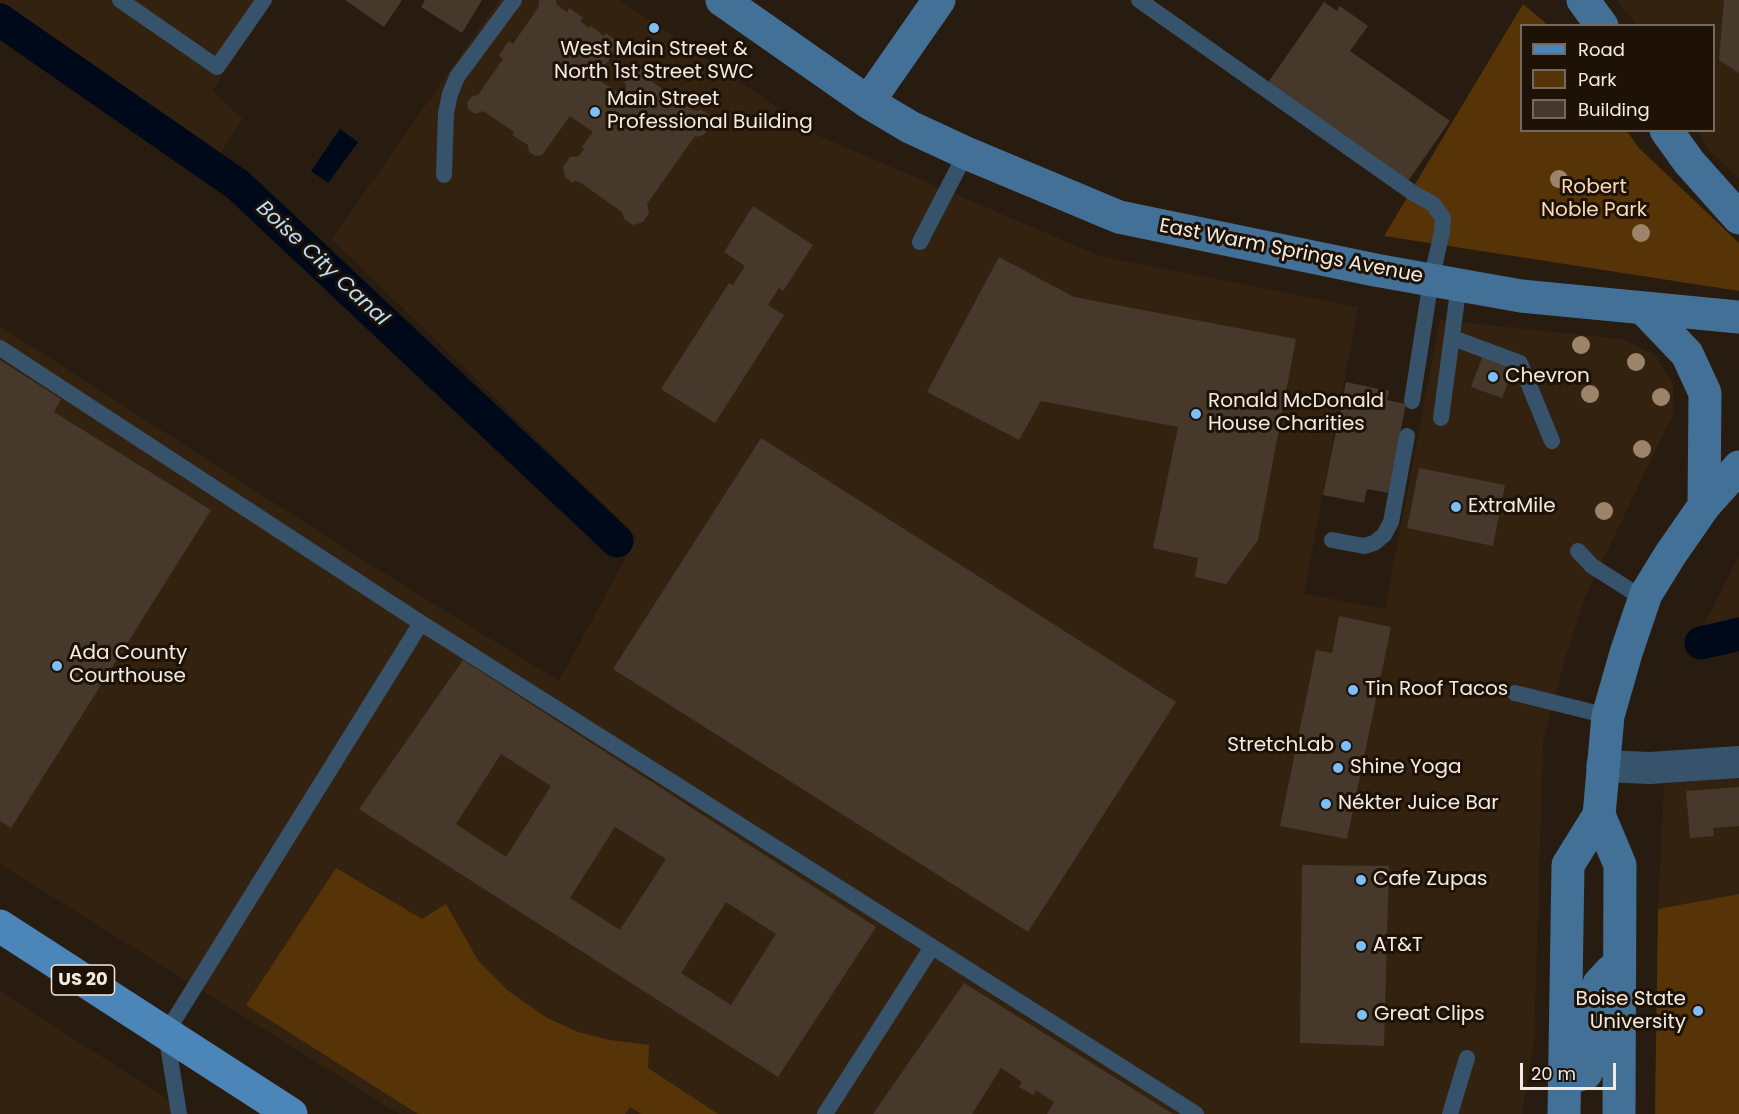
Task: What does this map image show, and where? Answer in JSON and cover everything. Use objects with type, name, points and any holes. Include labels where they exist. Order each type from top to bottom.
[{"type":"main road","name":"East Warm Springs Avenue","points":[[722,0],[868,102],[910,127],[1119,217],[1521,296],[1739,317]]},
{"type":"main road","points":[[868,102],[939,0]]},
{"type":"main road","points":[[1667,132],[1689,162],[1739,218]]},
{"type":"main road","points":[[1644,309],[1687,354],[1705,393],[1704,506]]},
{"type":"main road","points":[[1619,1114],[1620,866],[1599,815],[1608,716],[1644,599],[1670,555],[1704,506],[1739,467]]},
{"type":"main road","points":[[1564,1114],[1568,866],[1599,815]]},
{"type":"main road","name":"US 20","points":[[0,926],[291,1114]]},
{"type":"main road","points":[[1564,1079],[1586,1073],[1592,1060],[1599,984],[1620,961]]},
{"type":"street","points":[[1602,766],[1650,768],[1739,762]]},
{"type":"lane","points":[[120,0],[217,67],[257,2]]},
{"type":"lane","points":[[444,175],[446,113],[456,77],[514,0]]},
{"type":"lane","points":[[1139,0],[1413,193],[1433,204],[1443,218],[1445,282],[1453,338],[1441,418]]},
{"type":"lane","points":[[920,242],[966,153]]},
{"type":"lane","points":[[1412,401],[1445,282]]},
{"type":"lane","points":[[1453,338],[1520,363],[1552,441]]},
{"type":"lane","points":[[0,348],[421,623],[1196,1114]]},
{"type":"lane","points":[[1332,540],[1364,546],[1374,543],[1384,535],[1390,522],[1407,436]]},
{"type":"lane","points":[[1578,551],[1592,566],[1644,599]]},
{"type":"lane","points":[[179,1114],[165,1033],[421,623]]},
{"type":"lane","points":[[1515,693],[1608,716]]},
{"type":"lane","points":[[825,1114],[932,947]]},
{"type":"lane","points":[[1450,1114],[1467,1059]]},
{"type":"shaded area","points":[[0,0],[273,0],[212,91],[243,119],[210,169],[0,31]]},
{"type":"shaded area","points":[[499,0],[620,0],[819,136],[1100,256],[1358,307],[1304,594],[1385,609],[1440,320],[1622,339],[1655,355],[1673,384],[1674,412],[1586,595],[1564,662],[1543,742],[1534,1044],[1523,1114],[399,1114],[0,864],[0,326],[363,560],[559,681],[637,537],[332,239]]},
{"type":"shaded area","points":[[1616,0],[1739,0],[1739,178],[1709,150],[1699,132],[1715,132],[1715,24],[1636,24]]},
{"type":"shaded area","points":[[1739,556],[1739,630],[1696,640]]},
{"type":"shaded area","name":"Boise State University","points":[[1739,777],[1739,1114],[1655,1114],[1658,909],[1664,784]]},
{"type":"shaded area","points":[[0,991],[190,1114],[0,1114]]},
{"type":"green space","name":"Robert Noble Park","points":[[1523,4],[1547,24],[1520,24],[1520,132],[1628,132],[1639,148],[1739,243],[1739,291],[1384,236]]},
{"type":"green space","points":[[336,868],[422,919],[446,904],[479,962],[507,990],[547,1018],[578,1032],[610,1040],[649,1045],[648,1068],[718,1114],[641,1114],[630,1107],[625,1114],[418,1114],[246,1005]]},
{"type":"green space","name":"Boise State University","points":[[1739,894],[1739,1114],[1655,1114],[1658,909]]},
{"type":"water","points":[[340,129],[358,142],[328,183],[311,171]]},
{"type":"building","points":[[345,0],[402,0],[384,27]]},
{"type":"building","points":[[425,0],[482,0],[462,33],[421,7]]},
{"type":"building","name":"Main Street Professional Building","points":[[539,0],[556,0],[557,5],[567,12],[569,8],[583,18],[580,21],[589,28],[591,26],[604,36],[606,33],[620,44],[596,78],[622,95],[626,88],[624,79],[631,70],[641,68],[649,74],[651,81],[693,110],[699,111],[700,109],[709,115],[710,126],[704,135],[695,136],[647,204],[649,213],[643,222],[633,225],[624,219],[622,212],[581,183],[574,181],[573,183],[565,177],[563,167],[570,157],[579,156],[584,149],[582,147],[593,132],[570,116],[542,155],[536,156],[529,152],[528,145],[512,135],[514,132],[483,111],[475,114],[468,109],[467,103],[472,96],[478,95],[503,59],[499,55],[509,41],[513,44],[538,8]]},
{"type":"building","points":[[1724,0],[1739,0],[1739,73],[1719,60]]},
{"type":"building","points":[[1324,2],[1337,11],[1340,6],[1368,26],[1350,51],[1450,121],[1408,181],[1267,84]]},
{"type":"building","points":[[753,206],[813,245],[783,291],[779,288],[768,305],[784,315],[715,423],[661,389],[729,283],[733,285],[745,266],[724,252]]},
{"type":"building","name":"Ronald McDonald House Charities","points":[[999,257],[1074,297],[1296,339],[1258,540],[1226,584],[1195,577],[1198,558],[1153,548],[1178,427],[1041,401],[1019,440],[927,392]]},
{"type":"building","name":"Chevron","points":[[1483,355],[1514,367],[1502,398],[1471,387]]},
{"type":"building","name":"Ada County Courthouse","points":[[0,360],[61,399],[54,412],[211,510],[11,828],[0,821]]},
{"type":"building","points":[[1346,382],[1389,391],[1387,400],[1406,404],[1388,493],[1367,489],[1364,503],[1323,495]]},
{"type":"building","points":[[761,438],[1176,702],[1028,932],[613,669]]},
{"type":"building","name":"ExtraMile","points":[[1419,468],[1505,485],[1493,546],[1407,528]]},
{"type":"building","points":[[1339,616],[1391,627],[1347,839],[1280,826],[1316,650],[1332,653]]},
{"type":"building","points":[[463,660],[876,927],[778,1077],[359,809]],"holes":[[[501,754],[551,786],[506,857],[456,824]],[[615,827],[666,859],[620,930],[570,898]],[[726,902],[776,934],[731,1005],[681,973]]]},
{"type":"building","points":[[1739,787],[1739,826],[1713,828],[1714,836],[1690,838],[1686,791]]},
{"type":"building","points":[[1302,865],[1389,866],[1384,1046],[1300,1043]]},
{"type":"building","points":[[964,983],[1173,1114],[1047,1114],[1054,1102],[1036,1090],[1033,1095],[1019,1087],[1022,1082],[1001,1068],[972,1114],[873,1114]]},
{"type":"waterway","name":"Boise City Canal","points":[[0,20],[238,185],[617,541]]},
{"type":"waterway","name":"Boise City Canal","points":[[1701,643],[1739,634]]},
{"type":"place","name":"West Main Street & North 1st Street SWC","points":[[654,28]]},
{"type":"place","name":"Main Street Professional Building","points":[[595,112]]},
{"type":"place","name":"Chevron","points":[[1493,377]]},
{"type":"place","name":"Ronald McDonald House Charities","points":[[1196,414]]},
{"type":"place","name":"ExtraMile","points":[[1456,507]]},
{"type":"place","name":"Ada County Courthouse","points":[[57,666]]},
{"type":"place","name":"Tin Roof Tacos","points":[[1353,690]]},
{"type":"place","name":"StretchLab","points":[[1346,746]]},
{"type":"place","name":"Shine Yoga","points":[[1338,768]]},
{"type":"place","name":"Nékter Juice Bar","points":[[1326,804]]},
{"type":"place","name":"Cafe Zupas","points":[[1361,880]]},
{"type":"place","name":"AT&T","points":[[1361,946]]},
{"type":"place","name":"Boise State University","points":[[1698,1011]]},
{"type":"place","name":"Great Clips","points":[[1362,1015]]}]
